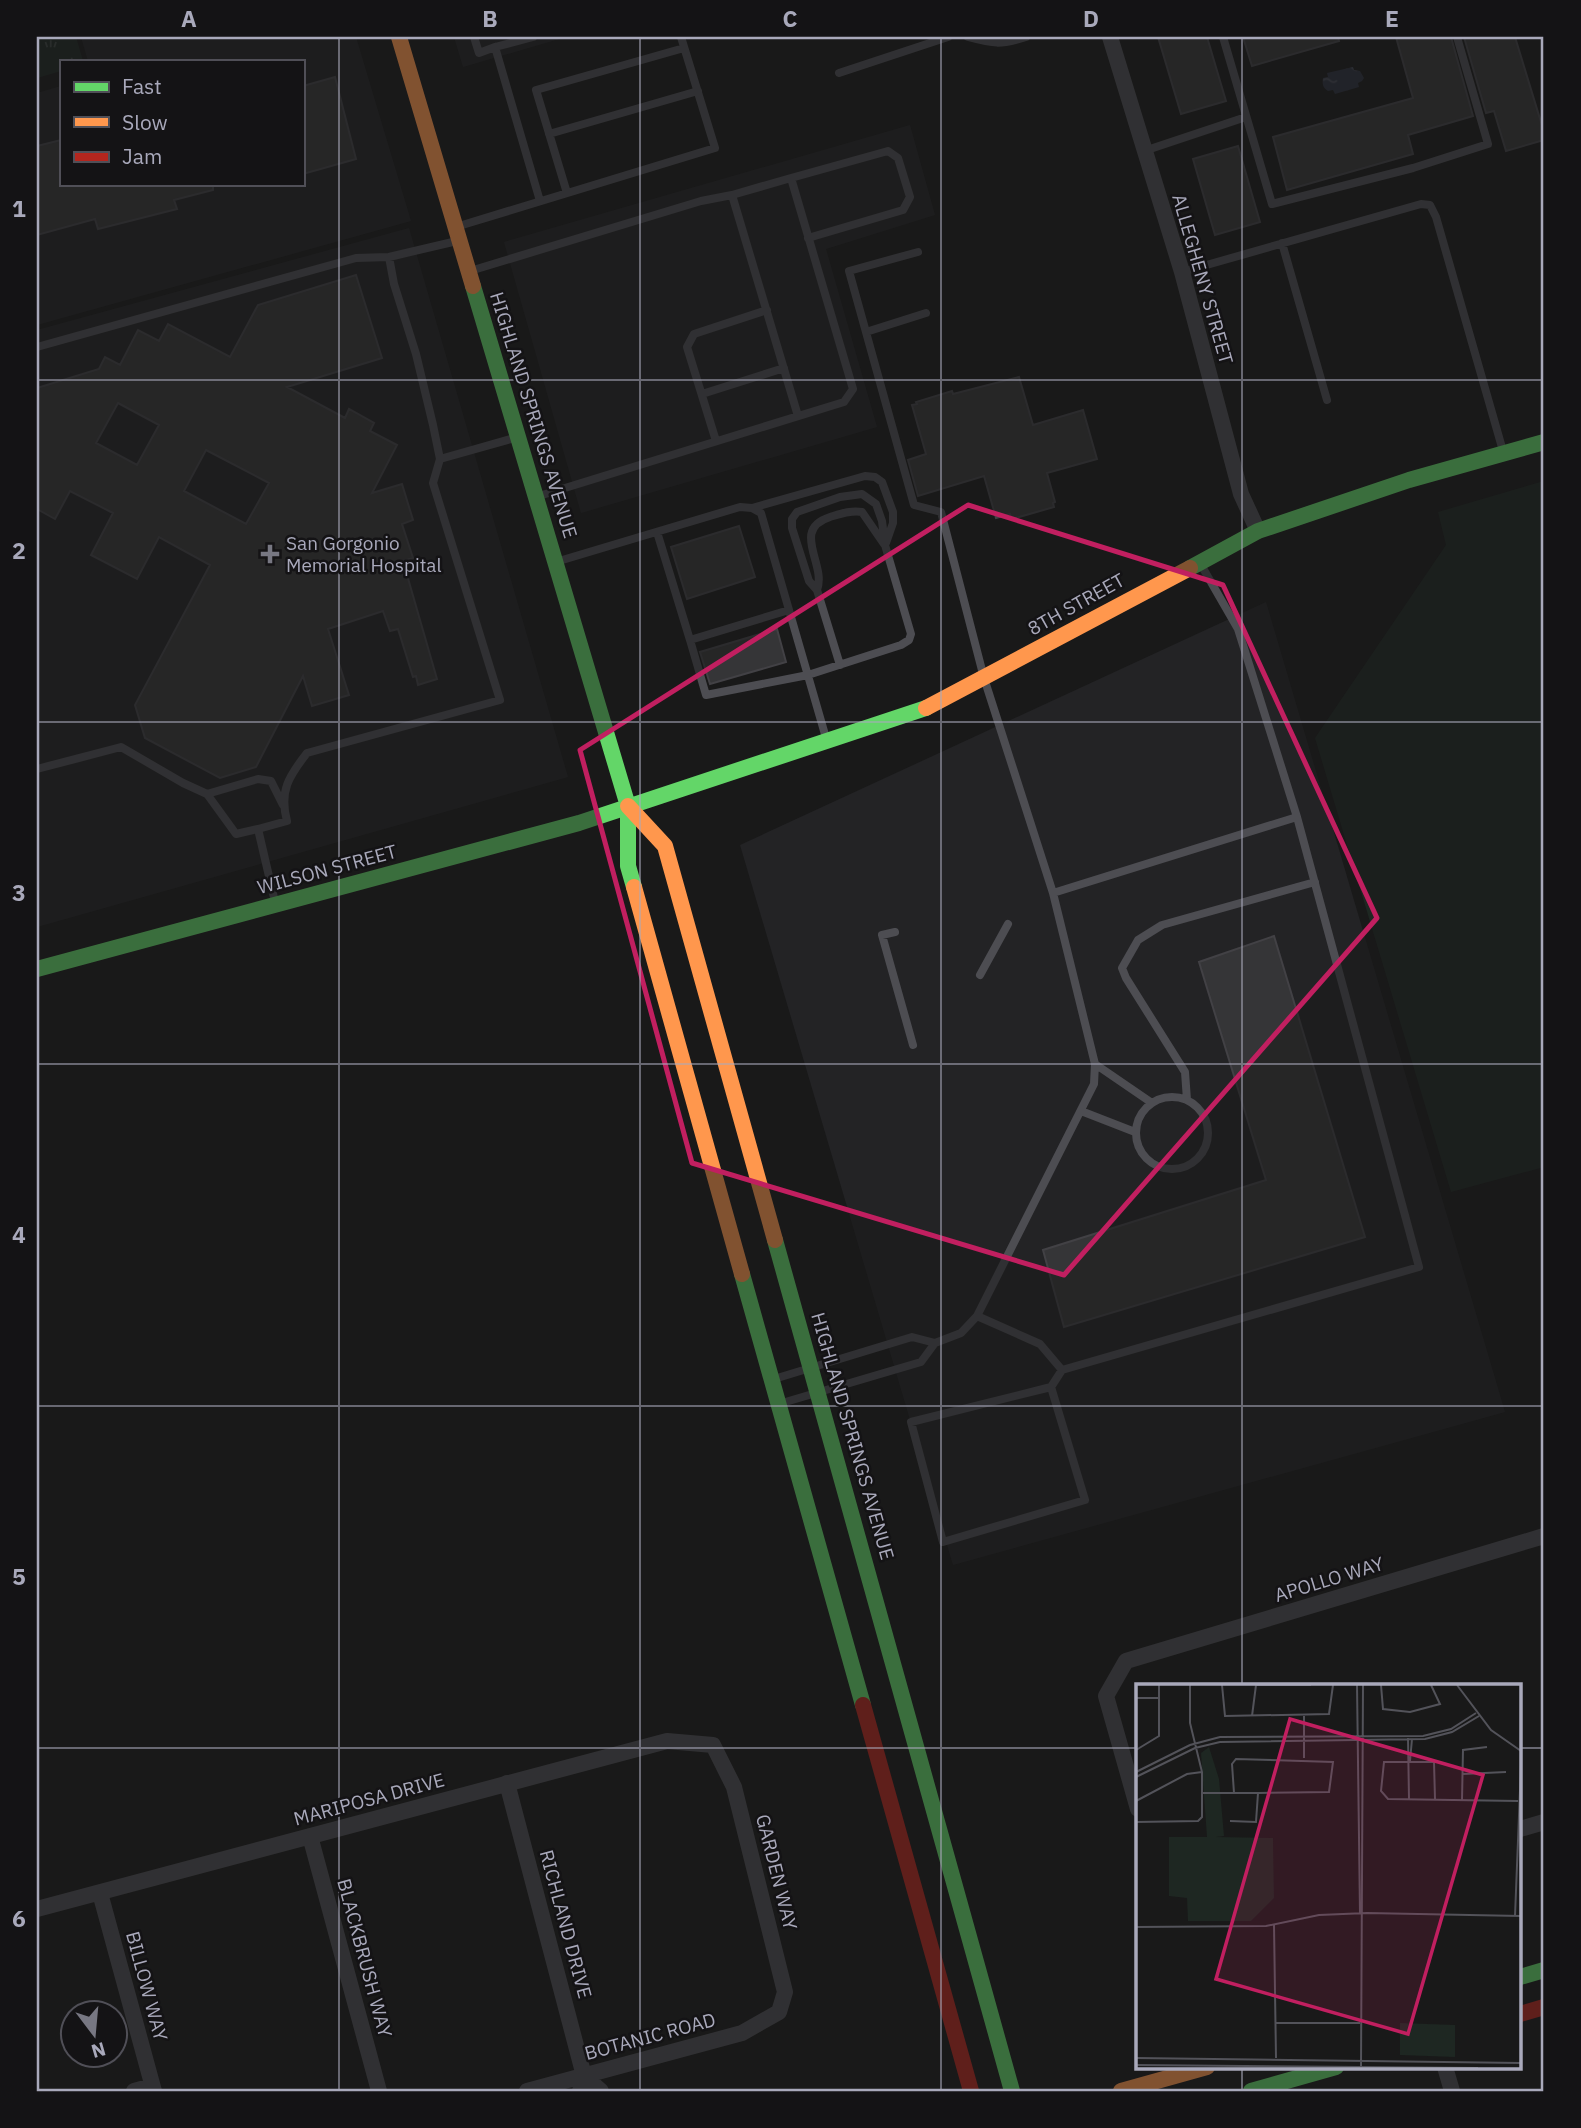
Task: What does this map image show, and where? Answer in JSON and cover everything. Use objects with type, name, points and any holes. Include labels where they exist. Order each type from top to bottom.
[{"type":"main road","name":"HIGHLAND SPRINGS AVENUE","points":[[399,37],[628,806],[628,866],[971,2091]]},
{"type":"main road","name":"8TH STREET","points":[[628,806],[933,706],[1258,531],[1409,480],[1544,442]]},
{"type":"main road","name":"HIGHLAND SPRINGS AVENUE","points":[[628,806],[665,846],[1012,2091]]},
{"type":"main road","name":"WILSON STREET","points":[[38,965],[565,827],[628,806]]},
{"type":"main road","points":[[1522,1976],[1544,1970]]},
{"type":"main road","points":[[1522,2013],[1544,2007]]},
{"type":"main road","points":[[1121,2091],[1203,2068]]},
{"type":"main road","points":[[1251,2091],[1332,2068]]},
{"type":"street","name":"ALLEGHENY STREET","points":[[1110,37],[1182,272],[1241,494],[1258,531]]},
{"type":"street","name":"APOLLO WAY","points":[[1136,1803],[1106,1696],[1126,1661],[1544,1536]]},
{"type":"street","name":"MARIPOSA DRIVE","points":[[37,1909],[667,1741],[713,1745]]},
{"type":"street","name":"GARDEN WAY","points":[[713,1745],[734,1787],[785,1992],[779,2012]]},
{"type":"street","name":"RICHLAND DRIVE","points":[[507,1783],[582,2084]]},
{"type":"street","points":[[1522,1828],[1544,1822]]},
{"type":"street","name":"BLACKBRUSH WAY","points":[[310,1836],[379,2091]]},
{"type":"street","name":"BILLOW WAY","points":[[100,1893],[153,2089]]},
{"type":"street","name":"BOTANIC ROAD","points":[[527,2091],[582,2084],[742,2033],[779,2012]]},
{"type":"street","points":[[1446,2068],[1452,2091]]},
{"type":"street","points":[[582,2084],[601,2091]]},
{"type":"street","points":[[134,2091],[153,2089]]},
{"type":"lane","points":[[474,37],[479,53],[533,37]]},
{"type":"lane","points":[[37,347],[356,258],[388,257],[540,201],[715,148],[681,37]]},
{"type":"lane","points":[[839,73],[948,37]]},
{"type":"lane","points":[[968,37],[988,44],[1026,37]]},
{"type":"lane","points":[[1223,37],[1272,204],[1413,168],[1488,144],[1457,37]]},
{"type":"lane","points":[[495,47],[540,201]]},
{"type":"lane","points":[[566,193],[536,90],[684,48]]},
{"type":"lane","points":[[549,134],[698,91]]},
{"type":"lane","points":[[1144,151],[1246,117]]},
{"type":"lane","points":[[469,271],[701,201],[732,195],[888,151],[898,158],[910,197],[903,211],[808,237]]},
{"type":"lane","points":[[536,497],[844,401],[853,389],[791,178]]},
{"type":"lane","points":[[732,195],[798,416]]},
{"type":"lane","points":[[1182,272],[1421,204],[1430,205],[1436,217],[1504,454]]},
{"type":"lane","points":[[1282,243],[1327,400]]},
{"type":"lane","points":[[779,1404],[921,1362],[935,1343],[961,1333],[977,1316],[1094,1084],[1095,1064],[1053,893],[984,678],[941,512],[914,505],[849,271],[918,253]]},
{"type":"lane","points":[[283,805],[288,777],[307,753],[500,700],[433,483],[440,459],[422,378],[388,257]]},
{"type":"lane","points":[[716,441],[687,347],[694,334],[767,310]]},
{"type":"lane","points":[[866,332],[926,313]]},
{"type":"lane","points":[[702,394],[784,368]]},
{"type":"lane","points":[[440,459],[518,437]]},
{"type":"lane","points":[[555,562],[740,507],[752,508],[865,476],[875,477],[882,482],[892,512],[893,523],[885,545]]},
{"type":"lane","points":[[657,532],[706,695],[808,676],[901,645],[909,640],[911,634],[876,504],[862,494],[840,497],[797,512],[792,519],[792,528],[809,581],[817,590],[840,665]]},
{"type":"lane","points":[[752,508],[761,513],[827,741]]},
{"type":"lane","points":[[817,590],[820,583],[810,539],[817,523],[842,513],[862,512],[885,545]]},
{"type":"lane","points":[[1051,1387],[1085,1500],[943,1542],[911,1422],[1051,1387],[1062,1370],[1419,1267],[1297,817],[1238,629],[1199,561]]},
{"type":"lane","points":[[690,640],[789,610]]},
{"type":"lane","points":[[37,769],[121,747],[207,794],[236,834],[287,821],[283,805],[271,782],[258,779],[207,794]]},
{"type":"lane","points":[[1053,893],[1297,817]]},
{"type":"lane","points":[[258,829],[276,904]]},
{"type":"lane","points":[[1187,1100],[1185,1072],[1122,968],[1138,940],[1162,925],[1315,882]]},
{"type":"lane","points":[[980,975],[1008,924]]},
{"type":"lane","points":[[894,932],[882,935],[913,1045]]},
{"type":"lane","points":[[1095,1064],[1152,1103]]},
{"type":"lane","points":[[1163,1098],[1187,1100],[1204,1116],[1208,1128],[1208,1140],[1203,1151],[1196,1161],[1174,1170],[1150,1163],[1142,1155],[1135,1132],[1143,1110],[1163,1098]]},
{"type":"lane","points":[[1082,1111],[1135,1132]]},
{"type":"lane","points":[[977,1316],[1040,1344],[1062,1370]]},
{"type":"lane","points":[[772,1380],[912,1337],[935,1343]]},
{"type":"highlighted area","points":[[968,505],[1223,585],[1377,918],[1064,1275],[692,1163],[580,750]]},
{"type":"shaded area","points":[[81,37],[356,37],[411,221],[37,325],[37,93],[60,86],[60,186],[304,186],[304,60],[88,60]]},
{"type":"shaded area","points":[[454,37],[566,37],[463,67]]},
{"type":"shaded area","points":[[910,125],[935,215],[826,249],[877,427],[581,513],[504,242]]},
{"type":"shaded area","name":"San Gorgonio Memorial Hospital","points":[[409,228],[568,777],[37,927],[37,330]]},
{"type":"shaded area","points":[[1266,602],[1505,1412],[953,1565],[740,845]]},
{"type":"green space","points":[[37,37],[76,37],[83,60],[60,60],[60,71],[37,78]]},
{"type":"green space","points":[[1544,481],[1544,1167],[1451,1192],[1315,738],[1446,545],[1438,512]]},
{"type":"water","points":[[1353,67],[1354,70],[1360,71],[1364,78],[1358,83],[1359,87],[1335,94],[1333,90],[1325,89],[1323,78],[1328,77],[1327,73]]},
{"type":"building","points":[[1158,37],[1207,37],[1226,101],[1181,114]]},
{"type":"building","points":[[1243,37],[1338,37],[1339,41],[1252,66]]},
{"type":"building","points":[[1396,37],[1451,37],[1473,116],[1408,135],[1413,154],[1287,190],[1273,137],[1413,98]]},
{"type":"building","points":[[1464,37],[1515,37],[1544,132],[1544,140],[1506,151],[1494,111],[1486,113]]},
{"type":"building","points":[[335,77],[356,159],[304,174],[304,86]]},
{"type":"building","points":[[60,140],[60,186],[213,186],[213,190],[174,200],[177,209],[98,229],[95,219],[37,235],[37,146]]},
{"type":"building","points":[[1238,146],[1260,222],[1215,235],[1193,159]]},
{"type":"building","points":[[356,275],[382,358],[287,387],[345,418],[349,409],[374,423],[370,431],[397,445],[372,493],[402,484],[413,520],[402,524],[413,558],[403,561],[437,679],[418,685],[398,629],[390,631],[383,611],[328,629],[349,695],[312,706],[303,676],[256,767],[220,778],[145,738],[135,705],[210,565],[159,537],[137,579],[91,555],[113,513],[70,491],[55,519],[37,509],[37,388],[99,369],[105,357],[120,365],[138,330],[159,341],[168,324],[230,357],[258,305]],"holes":[[[118,403],[159,425],[137,465],[96,443]],[[206,450],[269,483],[246,524],[184,491]]]},
{"type":"building","points":[[1019,377],[1033,425],[1083,410],[1097,459],[1047,473],[1054,507],[1012,519],[1010,514],[996,518],[984,476],[918,496],[908,460],[926,454],[912,405],[952,391],[953,394]]},
{"type":"building","points":[[739,526],[755,577],[687,599],[671,547]]},
{"type":"building","points":[[777,629],[786,662],[710,684],[700,652]]},
{"type":"building","points":[[1274,936],[1365,1237],[1064,1327],[1043,1250],[1266,1180],[1199,962]]},
{"type":"traffic: fast","points":[[473,286],[628,806],[628,866],[634,887]]},
{"type":"traffic: fast","points":[[1190,568],[1258,531],[1409,480],[1544,442]]},
{"type":"traffic: fast","points":[[37,969],[579,823],[926,708]]},
{"type":"traffic: fast","points":[[775,1240],[1012,2091]]},
{"type":"traffic: fast","points":[[742,1274],[863,1705]]},
{"type":"traffic: fast","points":[[1522,1976],[1544,1970]]},
{"type":"traffic: fast","points":[[1251,2091],[1332,2068]]},
{"type":"traffic: slow","points":[[399,37],[473,286]]},
{"type":"traffic: slow","points":[[926,708],[1190,568]]},
{"type":"traffic: slow","points":[[628,806],[665,846],[775,1240]]},
{"type":"traffic: slow","points":[[634,887],[742,1274]]},
{"type":"traffic: slow","points":[[1121,2091],[1203,2068]]},
{"type":"traffic: jam","points":[[863,1705],[971,2091]]},
{"type":"traffic: jam","points":[[1522,2013],[1544,2007]]},
{"type":"place","name":"San Gorgonio Memorial Hospital","points":[[270,554]]}]
